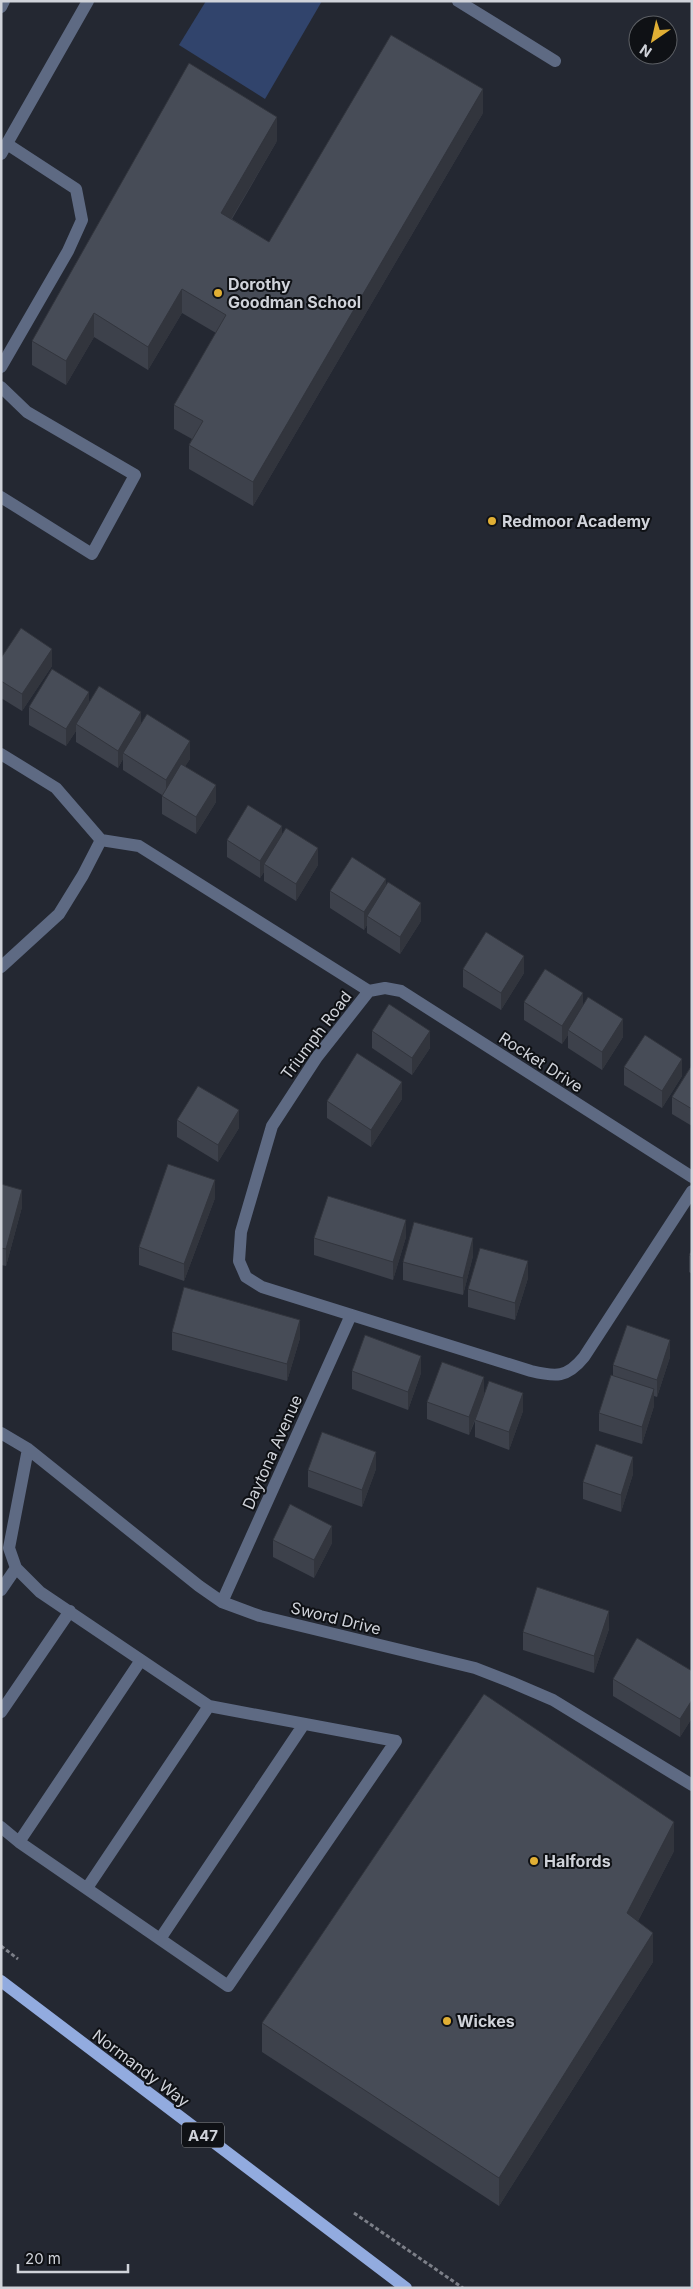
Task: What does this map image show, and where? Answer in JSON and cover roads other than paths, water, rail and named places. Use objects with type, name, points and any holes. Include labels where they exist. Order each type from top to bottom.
[{"type":"main road","name":"Normandy Way","points":[[1,1981],[406,2288]]},
{"type":"street","points":[[1,7],[4,1]]},
{"type":"street","points":[[1,367],[68,251],[82,220],[76,190],[4,149],[88,1]]},
{"type":"street","points":[[458,1],[555,61]]},
{"type":"street","points":[[1,387],[27,412],[135,475],[92,554],[1,497]]},
{"type":"street","points":[[1,754],[56,788],[101,840],[83,875],[59,914],[1,968]]},
{"type":"street","name":"Triumph Road","points":[[101,840],[139,846],[369,991],[317,1057],[272,1126],[241,1232],[239,1260],[246,1277],[262,1287],[488,1356],[531,1371],[553,1376],[564,1374],[575,1368],[692,1191]]},
{"type":"street","name":"Rocket Drive","points":[[369,991],[386,988],[401,991],[692,1177]]},
{"type":"street","name":"Daytona Avenue","points":[[222,1602],[351,1315]]},
{"type":"street","name":"Sword Drive","points":[[1,1433],[28,1449],[199,1586],[222,1602],[260,1616],[475,1668],[511,1682],[553,1700],[692,1785]]},
{"type":"street","points":[[1,1827],[19,1842],[228,1986],[396,1741],[209,1706],[40,1592],[16,1568],[9,1548],[28,1449]]},
{"type":"street","points":[[1,1590],[16,1568]]},
{"type":"street","points":[[1,1712],[70,1611]]},
{"type":"street","points":[[19,1842],[142,1660]]},
{"type":"street","points":[[87,1888],[209,1706]]},
{"type":"street","points":[[160,1939],[304,1724]]},
{"type":"place","name":"Dorothy Goodman School","points":[[218,293]]},
{"type":"place","name":"Redmoor Academy","points":[[492,521]]},
{"type":"place","name":"Halfords","points":[[534,1861]]},
{"type":"place","name":"Wickes","points":[[447,2021]]}]
